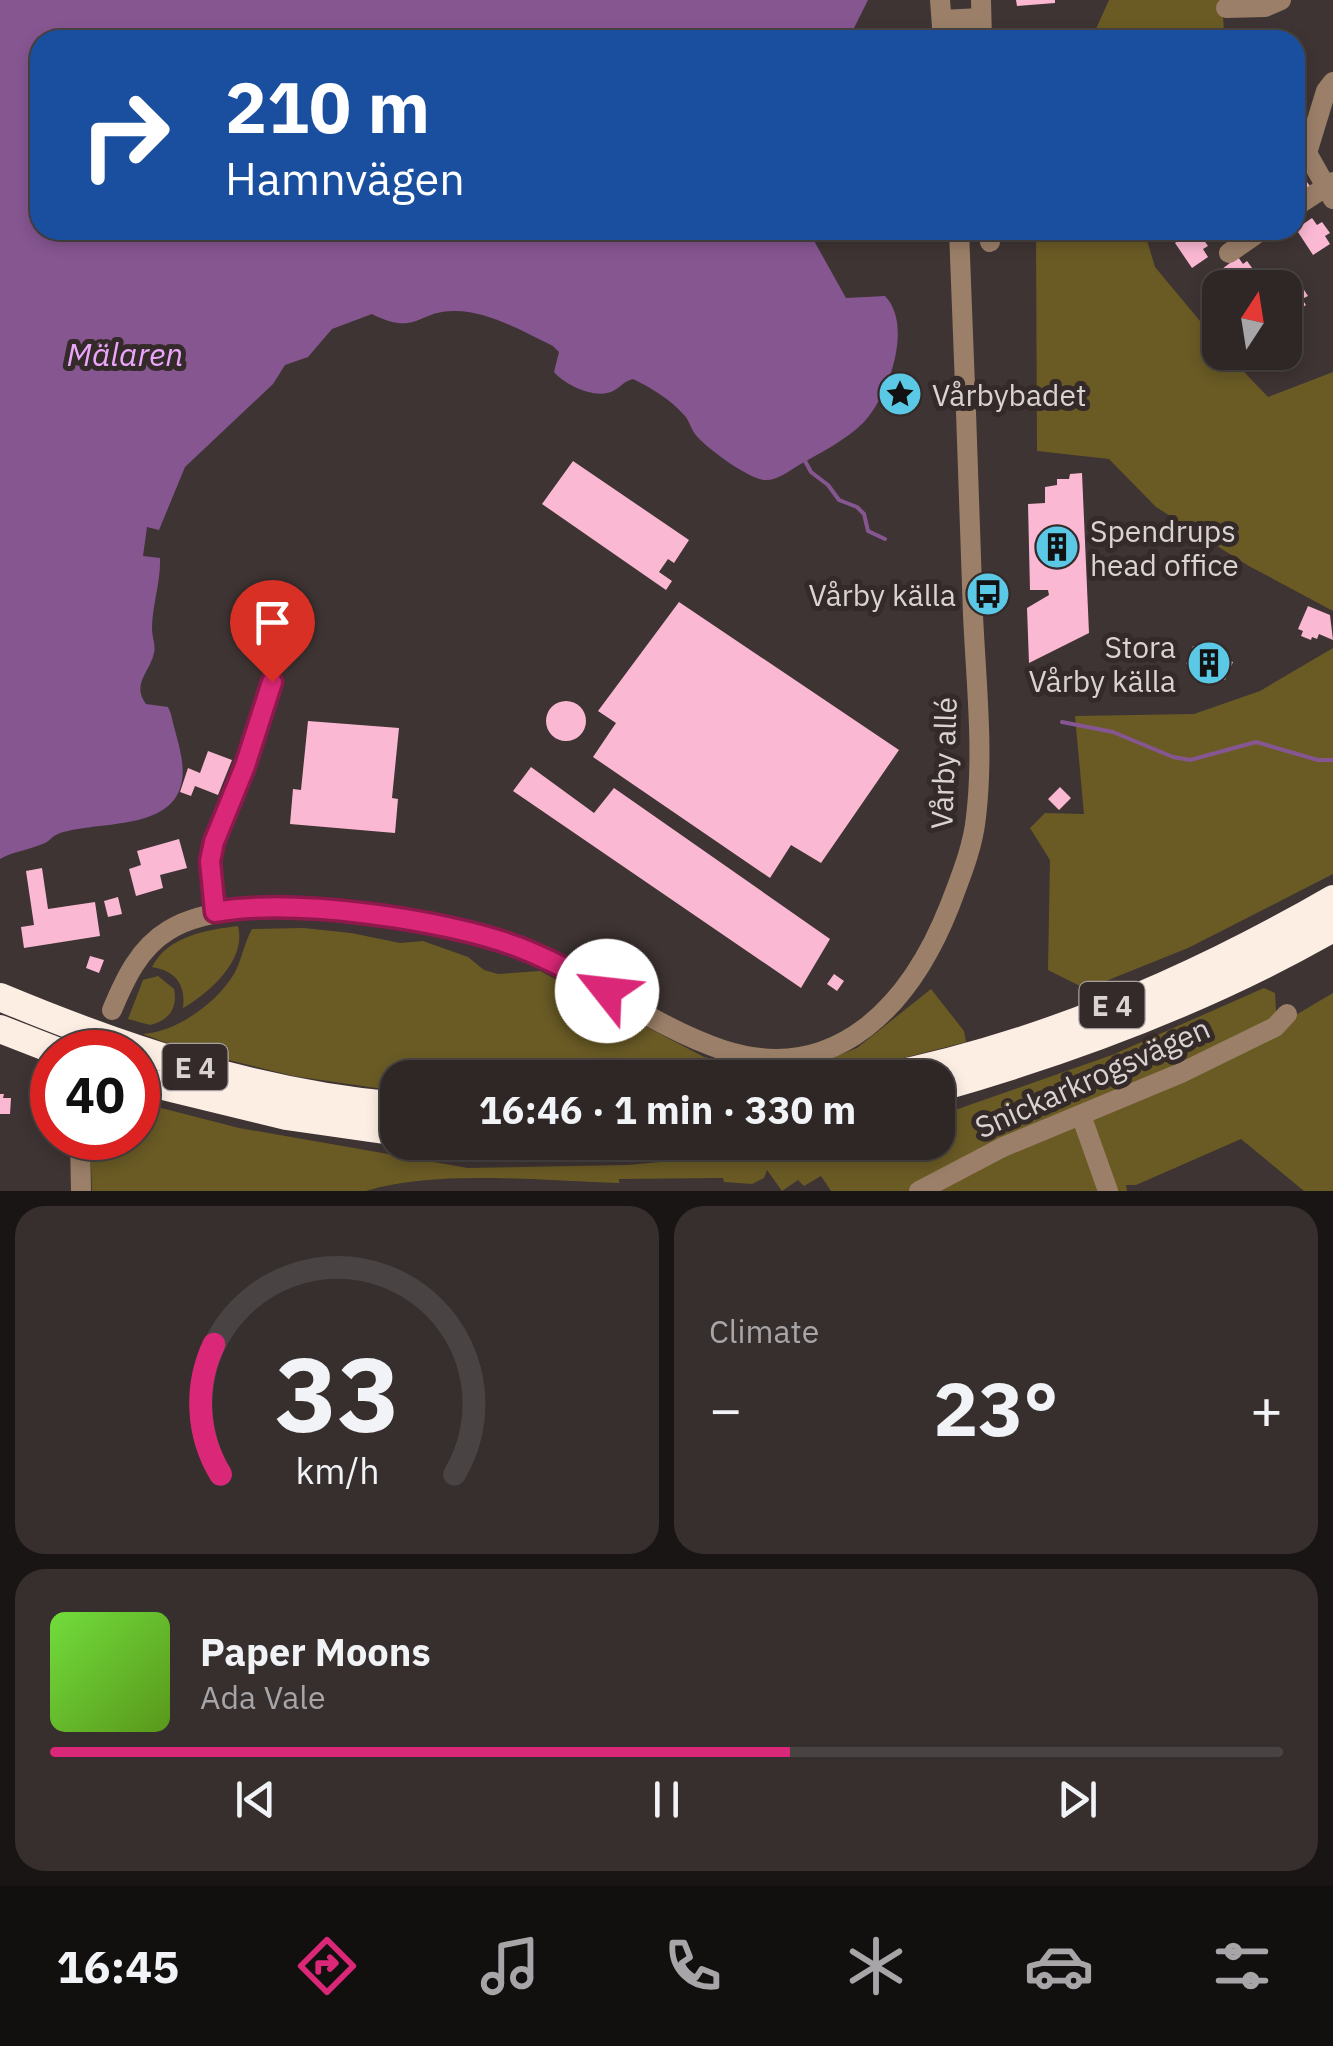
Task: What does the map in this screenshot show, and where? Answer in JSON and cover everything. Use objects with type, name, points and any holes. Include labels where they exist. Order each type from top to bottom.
[{"type":"highway","name":"E 4","points":[[945,1060],[1027,1038],[1171,982],[1333,898]]},
{"type":"highway","name":"E 4","points":[[955,1083],[1037,1060],[1181,1004],[1333,928]]},
{"type":"highway","name":"E 4","points":[[0,997],[134,1049],[217,1073],[291,1090],[380,1103]]},
{"type":"highway","points":[[0,1029],[30,1041]]},
{"type":"highway","name":"E 4","points":[[160,1085],[286,1116],[380,1129]]},
{"type":"street","points":[[1226,8],[1265,8],[1281,0]]},
{"type":"street","points":[[942,20],[981,20]]},
{"type":"street","points":[[1305,202],[1330,189],[1307,153],[1326,91],[1333,82]]},
{"type":"street","name":"Vårby allé","points":[[112,1010],[135,963],[156,939],[182,923],[215,912],[264,908],[327,911],[445,926],[485,936],[558,964],[696,1039],[751,1057],[784,1059],[819,1052],[860,1032],[882,1014],[920,968],[939,932],[966,864],[976,817],[977,712],[959,240]]},
{"type":"street","points":[[215,912],[210,861],[214,842],[245,766],[272,682]]},
{"type":"street","name":"Snickarkrogsvägen","points":[[919,1191],[1004,1148],[1196,1066],[1275,1027],[1287,1014]]},
{"type":"street","points":[[1081,1115],[1108,1191]]},
{"type":"street","points":[[80,1160],[81,1191]]},
{"type":"shaded area","points":[[1109,0],[1222,0],[1224,30],[1096,30]]},
{"type":"shaded area","points":[[1036,240],[1147,240],[1155,267],[1202,323],[1202,370],[1242,370],[1268,397],[1333,372],[1333,611],[1247,565],[1156,507],[1109,459],[1037,451]]},
{"type":"shaded area","points":[[1333,648],[1333,874],[1188,948],[1086,989],[1048,970],[1050,860],[1030,828],[1045,813],[1084,814],[1075,716],[1194,714],[1260,691]]},
{"type":"shaded area","points":[[238,926],[237,951],[224,974],[183,1008],[178,980],[152,967],[178,941]]},
{"type":"shaded area","points":[[303,928],[400,943],[423,941],[468,957],[484,970],[498,974],[540,971],[704,1057],[718,1060],[380,1060],[380,1089],[293,1076],[160,1040],[160,1031],[194,1014],[227,985],[252,929]]},
{"type":"shaded area","points":[[158,976],[174,989],[171,1012],[150,1025],[128,1019],[143,980]]},
{"type":"shaded area","points":[[1264,988],[1275,993],[1277,1026],[1333,993],[1333,1191],[1304,1191],[1241,1139],[1136,1185],[1126,1185],[1127,1191],[831,1191],[821,1176],[804,1186],[798,1180],[782,1191],[767,1170],[764,1178],[752,1184],[724,1182],[723,1178],[619,1179],[619,1183],[457,1178],[366,1191],[92,1191],[91,1160],[160,1160],[160,1108],[239,1128],[380,1153],[380,1160],[422,1160],[468,1168],[682,1160],[955,1160],[955,1110],[1112,1055]]},
{"type":"shaded area","points":[[931,989],[964,1031],[966,1042],[896,1060],[827,1060],[857,1048]]},
{"type":"water","name":"Mälaren","points":[[0,0],[868,0],[853,30],[30,30],[30,240],[814,240],[846,298],[885,296],[893,309],[897,343],[889,379],[863,423],[783,475],[764,480],[737,468],[708,446],[695,434],[687,418],[653,390],[633,379],[613,391],[598,394],[573,386],[554,372],[559,352],[553,346],[493,318],[455,311],[399,323],[372,314],[332,329],[308,357],[285,365],[273,384],[185,467],[159,530],[147,527],[143,556],[160,558],[160,567],[152,620],[154,651],[140,690],[146,704],[168,707],[171,714],[182,763],[182,782],[171,804],[142,819],[58,834],[45,843],[0,859]]},
{"type":"building","points":[[1016,0],[1055,0],[1055,3],[1017,6]]},
{"type":"building","points":[[1312,218],[1317,225],[1322,222],[1330,233],[1325,236],[1330,244],[1313,255],[1303,240],[1305,223]]},
{"type":"building","points":[[1204,240],[1208,257],[1192,268],[1175,243]]},
{"type":"building","points":[[1238,257],[1254,270],[1223,270]]},
{"type":"building","points":[[573,461],[689,540],[674,563],[668,559],[659,572],[672,581],[666,590],[542,504]]},
{"type":"building","name":"Spendrups head office","points":[[1082,473],[1089,633],[1029,663],[1027,608],[1049,595],[1048,590],[1030,590],[1028,504],[1045,503],[1045,487],[1057,485],[1057,479],[1069,479],[1070,474]]},
{"type":"building","points":[[679,602],[899,750],[821,863],[791,845],[770,878],[593,757],[616,723],[598,711]]},
{"type":"building","points":[[1308,606],[1330,615],[1333,640],[1319,634],[1311,640],[1301,636],[1303,631],[1298,629]]},
{"type":"building","name":"Stora Vårby källa","points":[[1193,646],[1233,662],[1225,680],[1186,664]]},
{"type":"building","points":[[566,701],[580,707],[586,721],[580,735],[566,741],[552,735],[546,721],[552,707]]},
{"type":"building","points":[[308,721],[399,728],[392,798],[398,799],[395,833],[290,824],[293,789],[301,790]]},
{"type":"building","points":[[208,751],[232,760],[218,795],[195,786],[191,796],[180,792],[188,768],[200,773]]},
{"type":"building","points":[[531,767],[594,813],[614,788],[830,939],[801,988],[513,791]]},
{"type":"building","points":[[1060,787],[1071,798],[1059,810],[1048,799]]},
{"type":"building","points":[[179,839],[187,868],[160,875],[163,888],[136,896],[129,869],[141,865],[137,851]]},
{"type":"building","points":[[42,868],[48,909],[95,902],[100,936],[24,948],[21,927],[34,925],[26,871]]},
{"type":"building","points":[[118,897],[122,914],[108,917],[104,901]]},
{"type":"building","points":[[90,956],[104,960],[99,973],[86,968]]},
{"type":"building","points":[[834,974],[844,981],[837,991],[827,984]]},
{"type":"building","points":[[0,1094],[11,1098],[10,1114],[0,1114]]},
{"type":"waterway","points":[[805,461],[839,500],[864,514],[868,531],[885,539]]},
{"type":"waterway","points":[[1062,722],[1113,732],[1190,760],[1256,742],[1318,760],[1333,760]]},
{"type":"place","name":"Vårbybadet","points":[[900,394]]},
{"type":"place","name":"Spendrups head office","points":[[1057,547]]},
{"type":"place","name":"Vårby källa","points":[[988,594]]},
{"type":"place","name":"Stora Vårby källa","points":[[1209,663]]},
{"type":"route","points":[[272,682],[245,766],[214,842],[210,861],[215,912],[245,908],[327,911],[445,926],[516,946],[607,991]]}]
